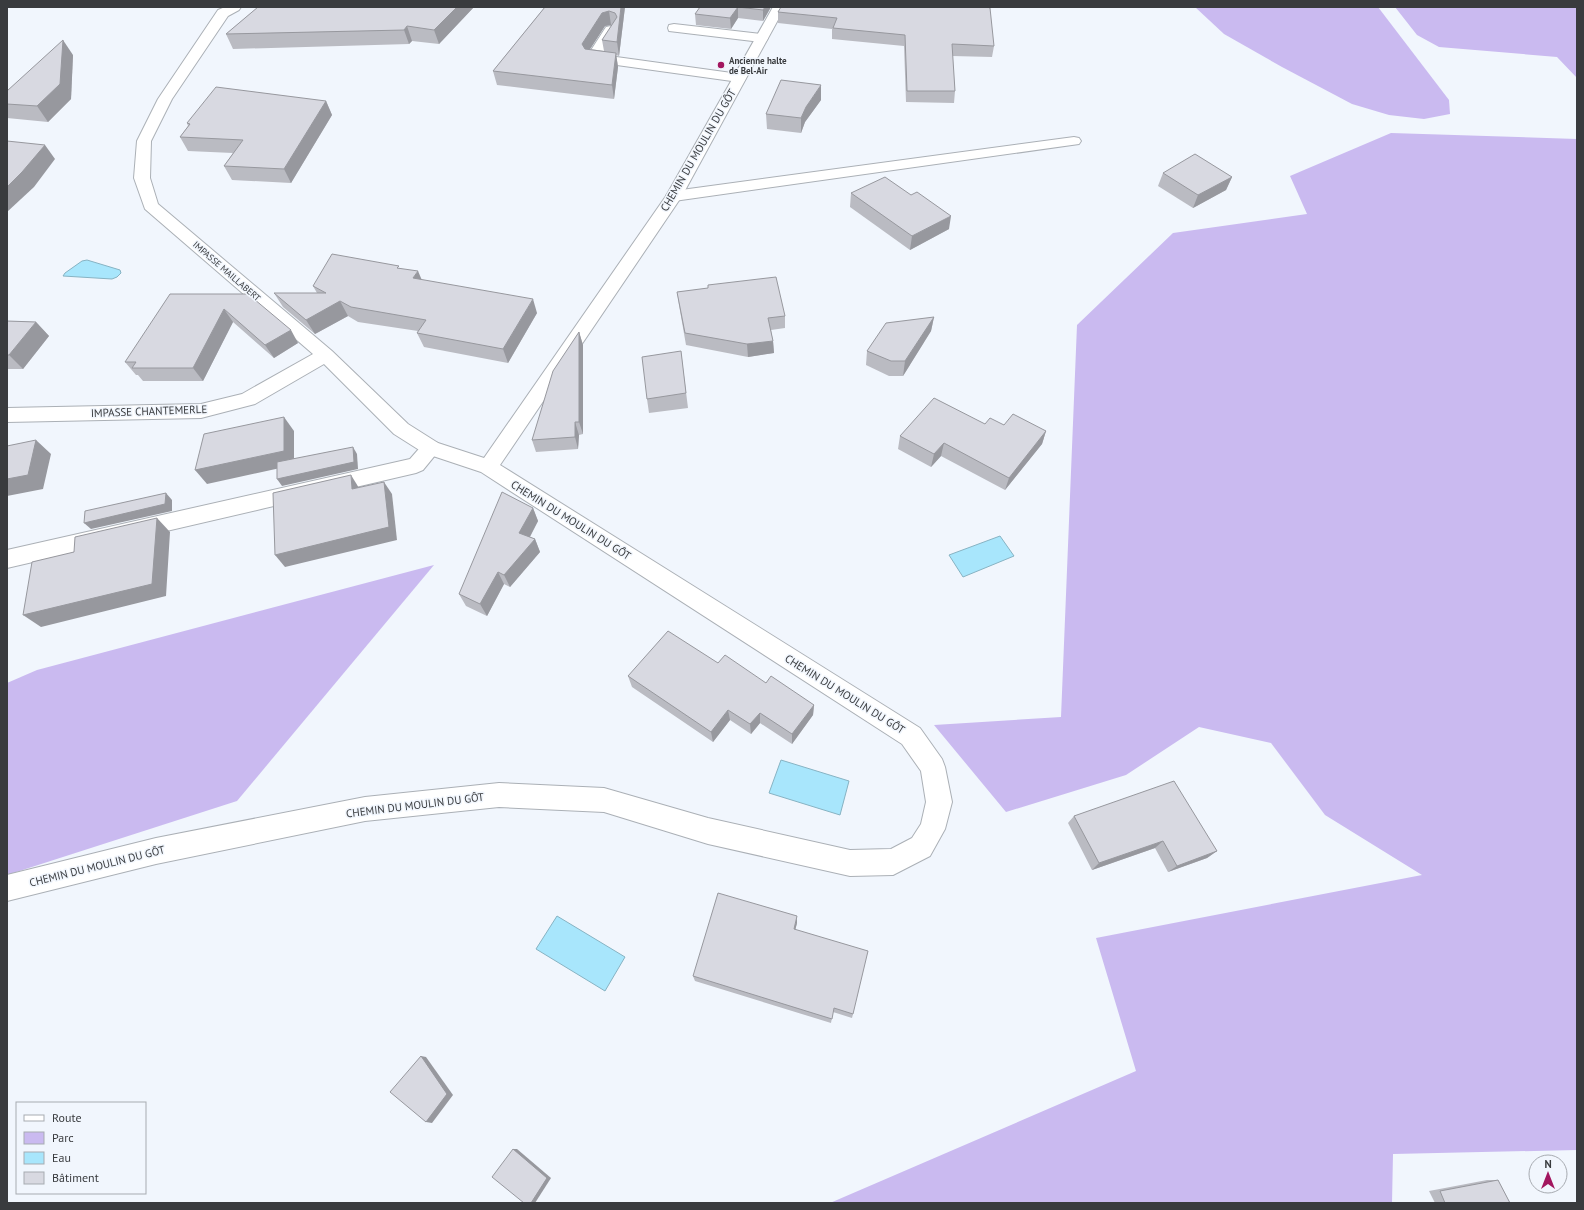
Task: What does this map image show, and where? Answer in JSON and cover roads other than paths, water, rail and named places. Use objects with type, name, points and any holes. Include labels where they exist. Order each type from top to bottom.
[{"type":"street","name":"IMPASSE MAILLABERT","points":[[235,7],[223,13],[165,99],[144,141],[142,178],[151,206],[326,355],[401,429],[431,448],[488,467]]},
{"type":"street","name":"CHEMIN DU MOULIN DU GÔT","points":[[7,888],[156,851],[365,809],[499,795],[604,800],[708,831],[850,863],[893,862],[921,847],[932,829],[939,802],[933,767],[911,736],[488,467],[674,196],[779,7]]},
{"type":"street","points":[[674,28],[761,38]]},
{"type":"street","points":[[611,30],[593,58],[739,78]]},
{"type":"street","points":[[674,196],[1074,141]]},
{"type":"street","name":"IMPASSE CHANTEMERLE","points":[[7,415],[200,411],[248,400],[326,355]]},
{"type":"street","points":[[7,559],[416,465],[431,448]]},
{"type":"water","points":[[87,260],[120,270],[121,273],[112,279],[63,276],[82,261]]},
{"type":"water","points":[[1000,536],[1014,556],[963,577],[949,555]]},
{"type":"water","points":[[781,760],[849,781],[840,815],[769,793]]},
{"type":"water","points":[[557,916],[625,957],[605,991],[536,949]]},
{"type":"place","name":"Ancienne halte de Bel-Air","points":[[721,65]]}]
